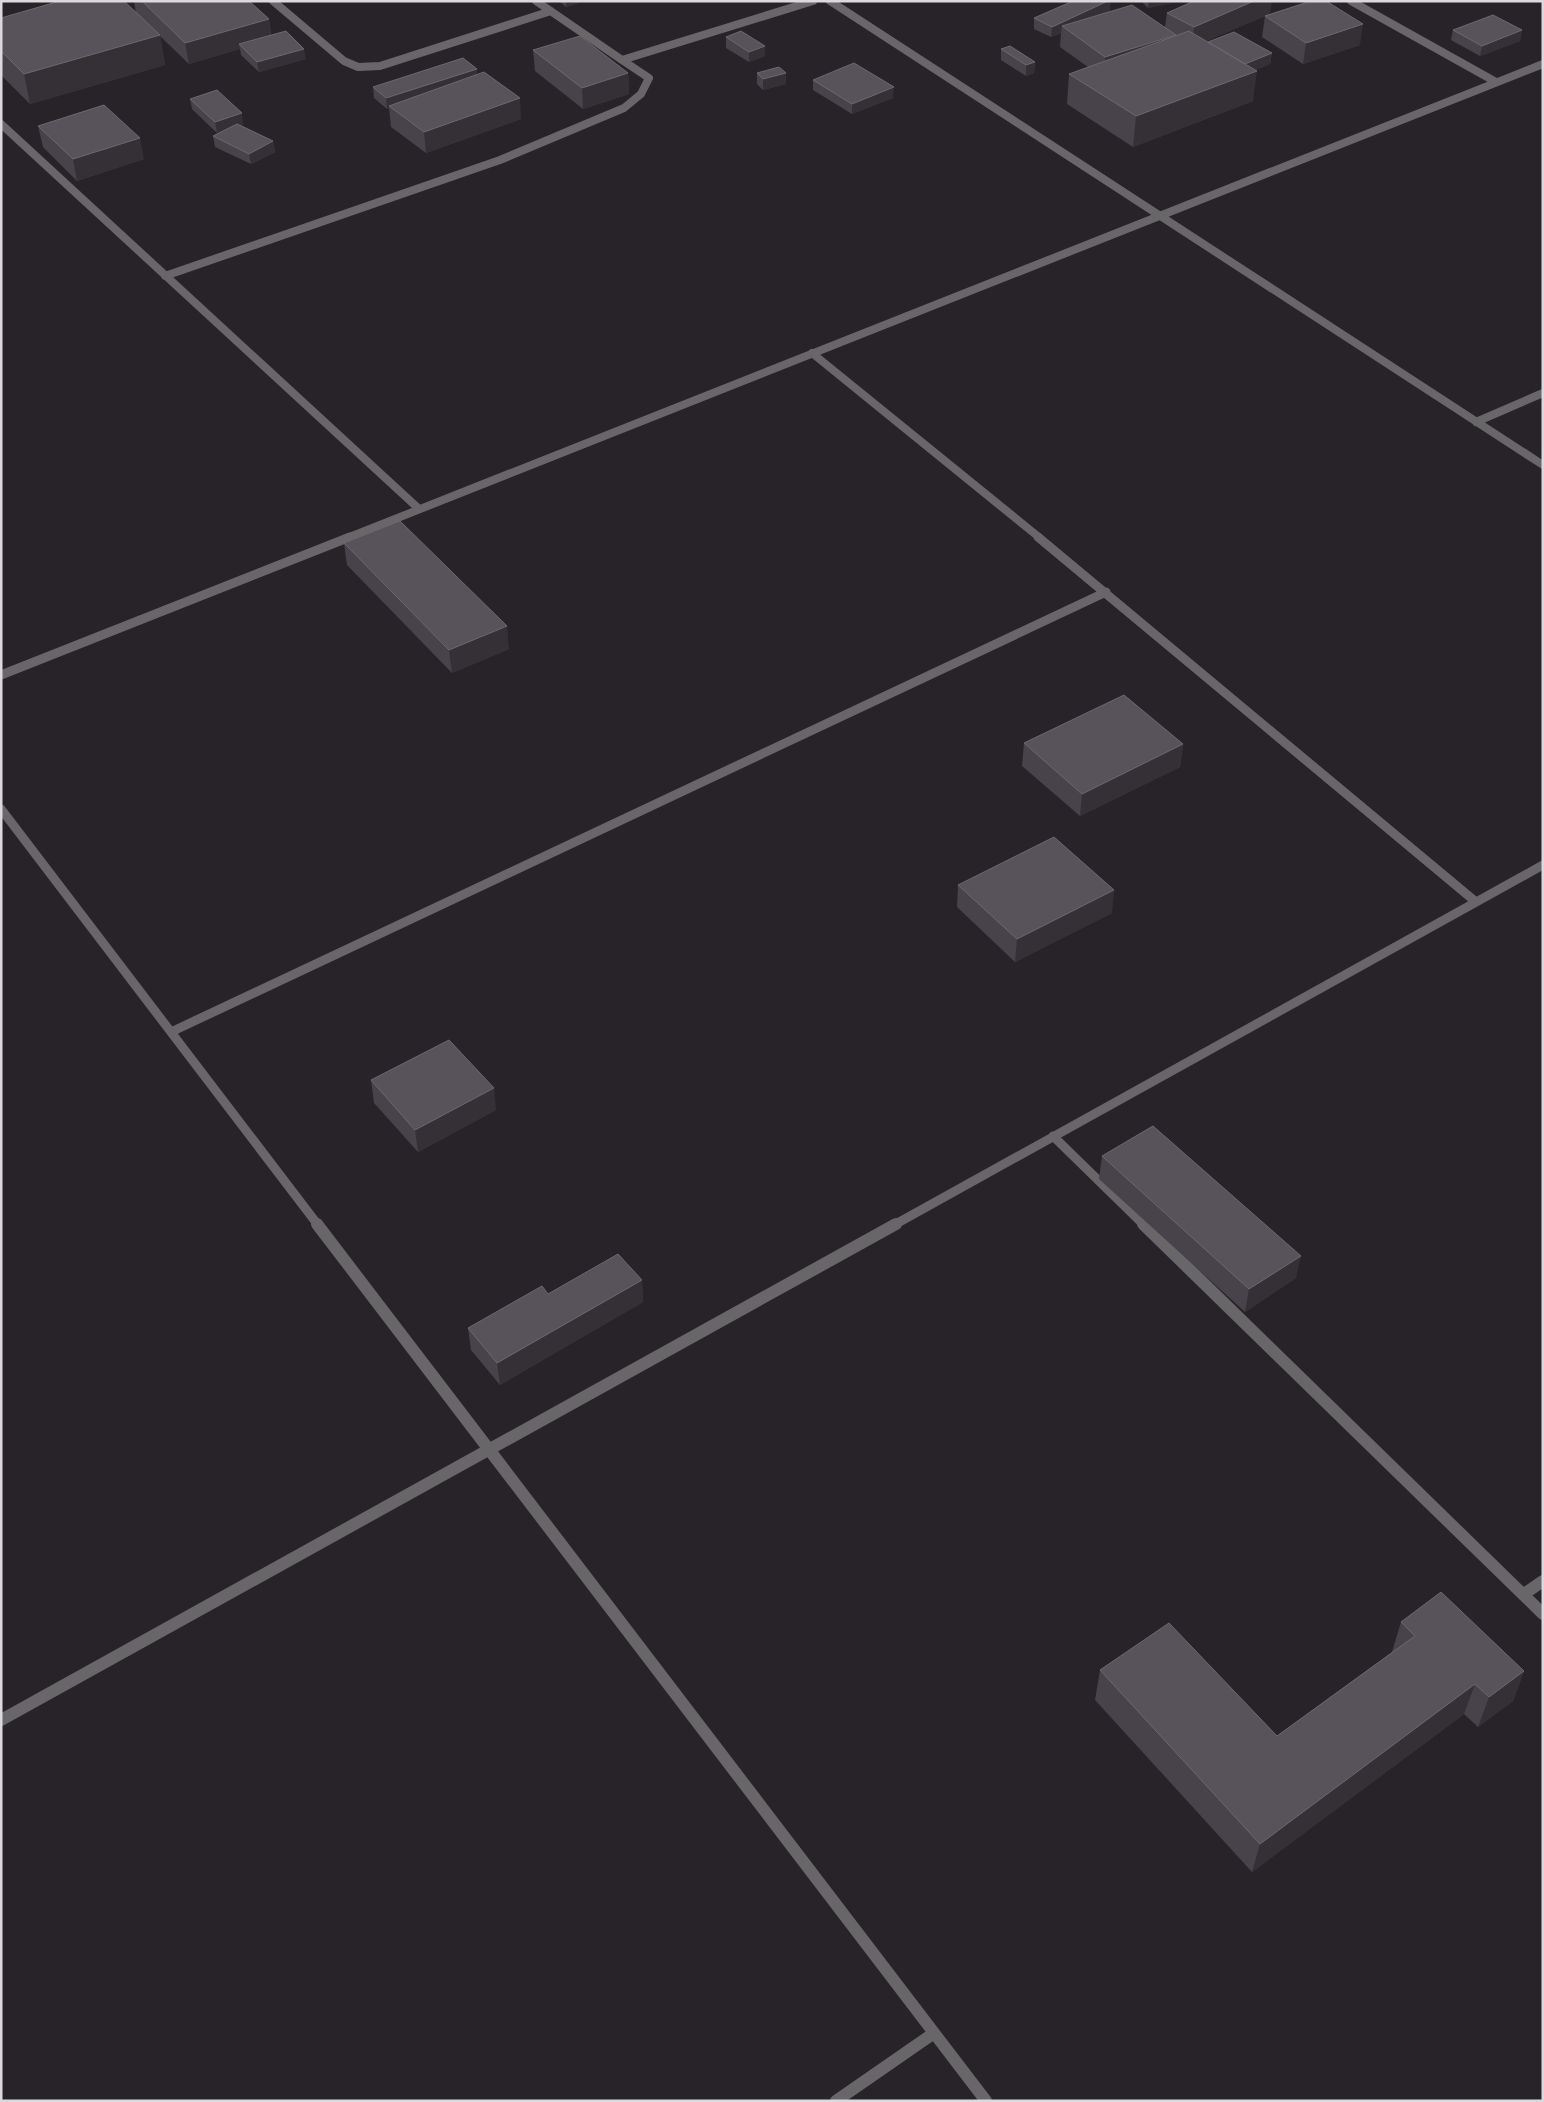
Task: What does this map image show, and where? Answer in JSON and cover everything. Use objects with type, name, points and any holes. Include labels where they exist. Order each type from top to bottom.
[{"type":"street","points":[[273,1],[344,60],[358,67],[380,66],[551,12]]},
{"type":"street","points":[[165,276],[500,160],[624,108],[642,94],[649,78],[536,1]]},
{"type":"street","points":[[622,60],[813,1]]},
{"type":"street","points":[[830,1],[1543,465]]},
{"type":"street","points":[[1351,1],[1496,82]]},
{"type":"street","points":[[1,675],[1543,64]]},
{"type":"street","points":[[1,124],[419,509]]},
{"type":"street","points":[[812,353],[1106,592],[1476,902]]},
{"type":"street","points":[[1476,422],[1543,393]]},
{"type":"street","points":[[171,1032],[1106,592]]},
{"type":"street","points":[[1,809],[986,2101]]},
{"type":"street","points":[[1,1720],[1543,865]]},
{"type":"street","points":[[1053,1136],[1543,1614]]},
{"type":"street","points":[[1524,1594],[1543,1581]]},
{"type":"street","points":[[836,2101],[934,2032]]},
{"type":"building","points":[[60,1],[124,1],[160,35],[24,74],[1,51],[1,18]]},
{"type":"building","points":[[142,1],[249,1],[269,19],[185,43]]},
{"type":"building","points":[[1073,1],[1108,1],[1052,27],[1034,18]]},
{"type":"building","points":[[1194,1],[1254,1],[1194,27],[1167,13]]},
{"type":"building","points":[[1311,1],[1326,1],[1363,24],[1306,43],[1265,16]]},
{"type":"building","points":[[1132,5],[1176,35],[1105,57],[1062,26]]},
{"type":"building","points":[[1493,15],[1522,30],[1482,46],[1453,30]]},
{"type":"building","points":[[286,31],[304,49],[257,62],[239,44]]},
{"type":"building","points":[[741,31],[765,46],[749,52],[726,37]]},
{"type":"building","points":[[1189,31],[1257,71],[1136,116],[1069,74]]},
{"type":"building","points":[[1234,32],[1272,53],[1245,64],[1208,42]]},
{"type":"building","points":[[580,36],[628,73],[582,88],[533,50]]},
{"type":"building","points":[[1010,46],[1035,62],[1026,65],[1001,49]]},
{"type":"building","points":[[463,58],[477,69],[386,98],[373,87]]},
{"type":"building","points":[[854,63],[894,87],[852,104],[813,80]]},
{"type":"building","points":[[779,67],[786,73],[763,79],[757,73]]},
{"type":"building","points":[[484,72],[520,98],[424,132],[389,106]]},
{"type":"building","points":[[217,90],[242,113],[215,122],[190,99]]},
{"type":"building","points":[[104,105],[140,138],[73,159],[38,126]]},
{"type":"building","points":[[237,124],[273,141],[249,154],[213,136]]},
{"type":"building","points":[[400,521],[507,626],[449,650],[344,543]]},
{"type":"building","points":[[1124,695],[1183,744],[1082,794],[1024,743]]},
{"type":"building","points":[[1054,837],[1114,890],[1017,939],[958,885]]},
{"type":"building","points":[[449,1040],[494,1088],[415,1130],[371,1080]]},
{"type":"building","points":[[1153,1126],[1301,1256],[1249,1289],[1102,1156]]},
{"type":"building","points":[[618,1254],[642,1280],[497,1363],[468,1328],[542,1286],[548,1294]]},
{"type":"building","points":[[1441,1592],[1524,1671],[1489,1697],[1475,1684],[1260,1844],[1100,1670],[1169,1623],[1277,1736],[1415,1636],[1401,1622]]}]
